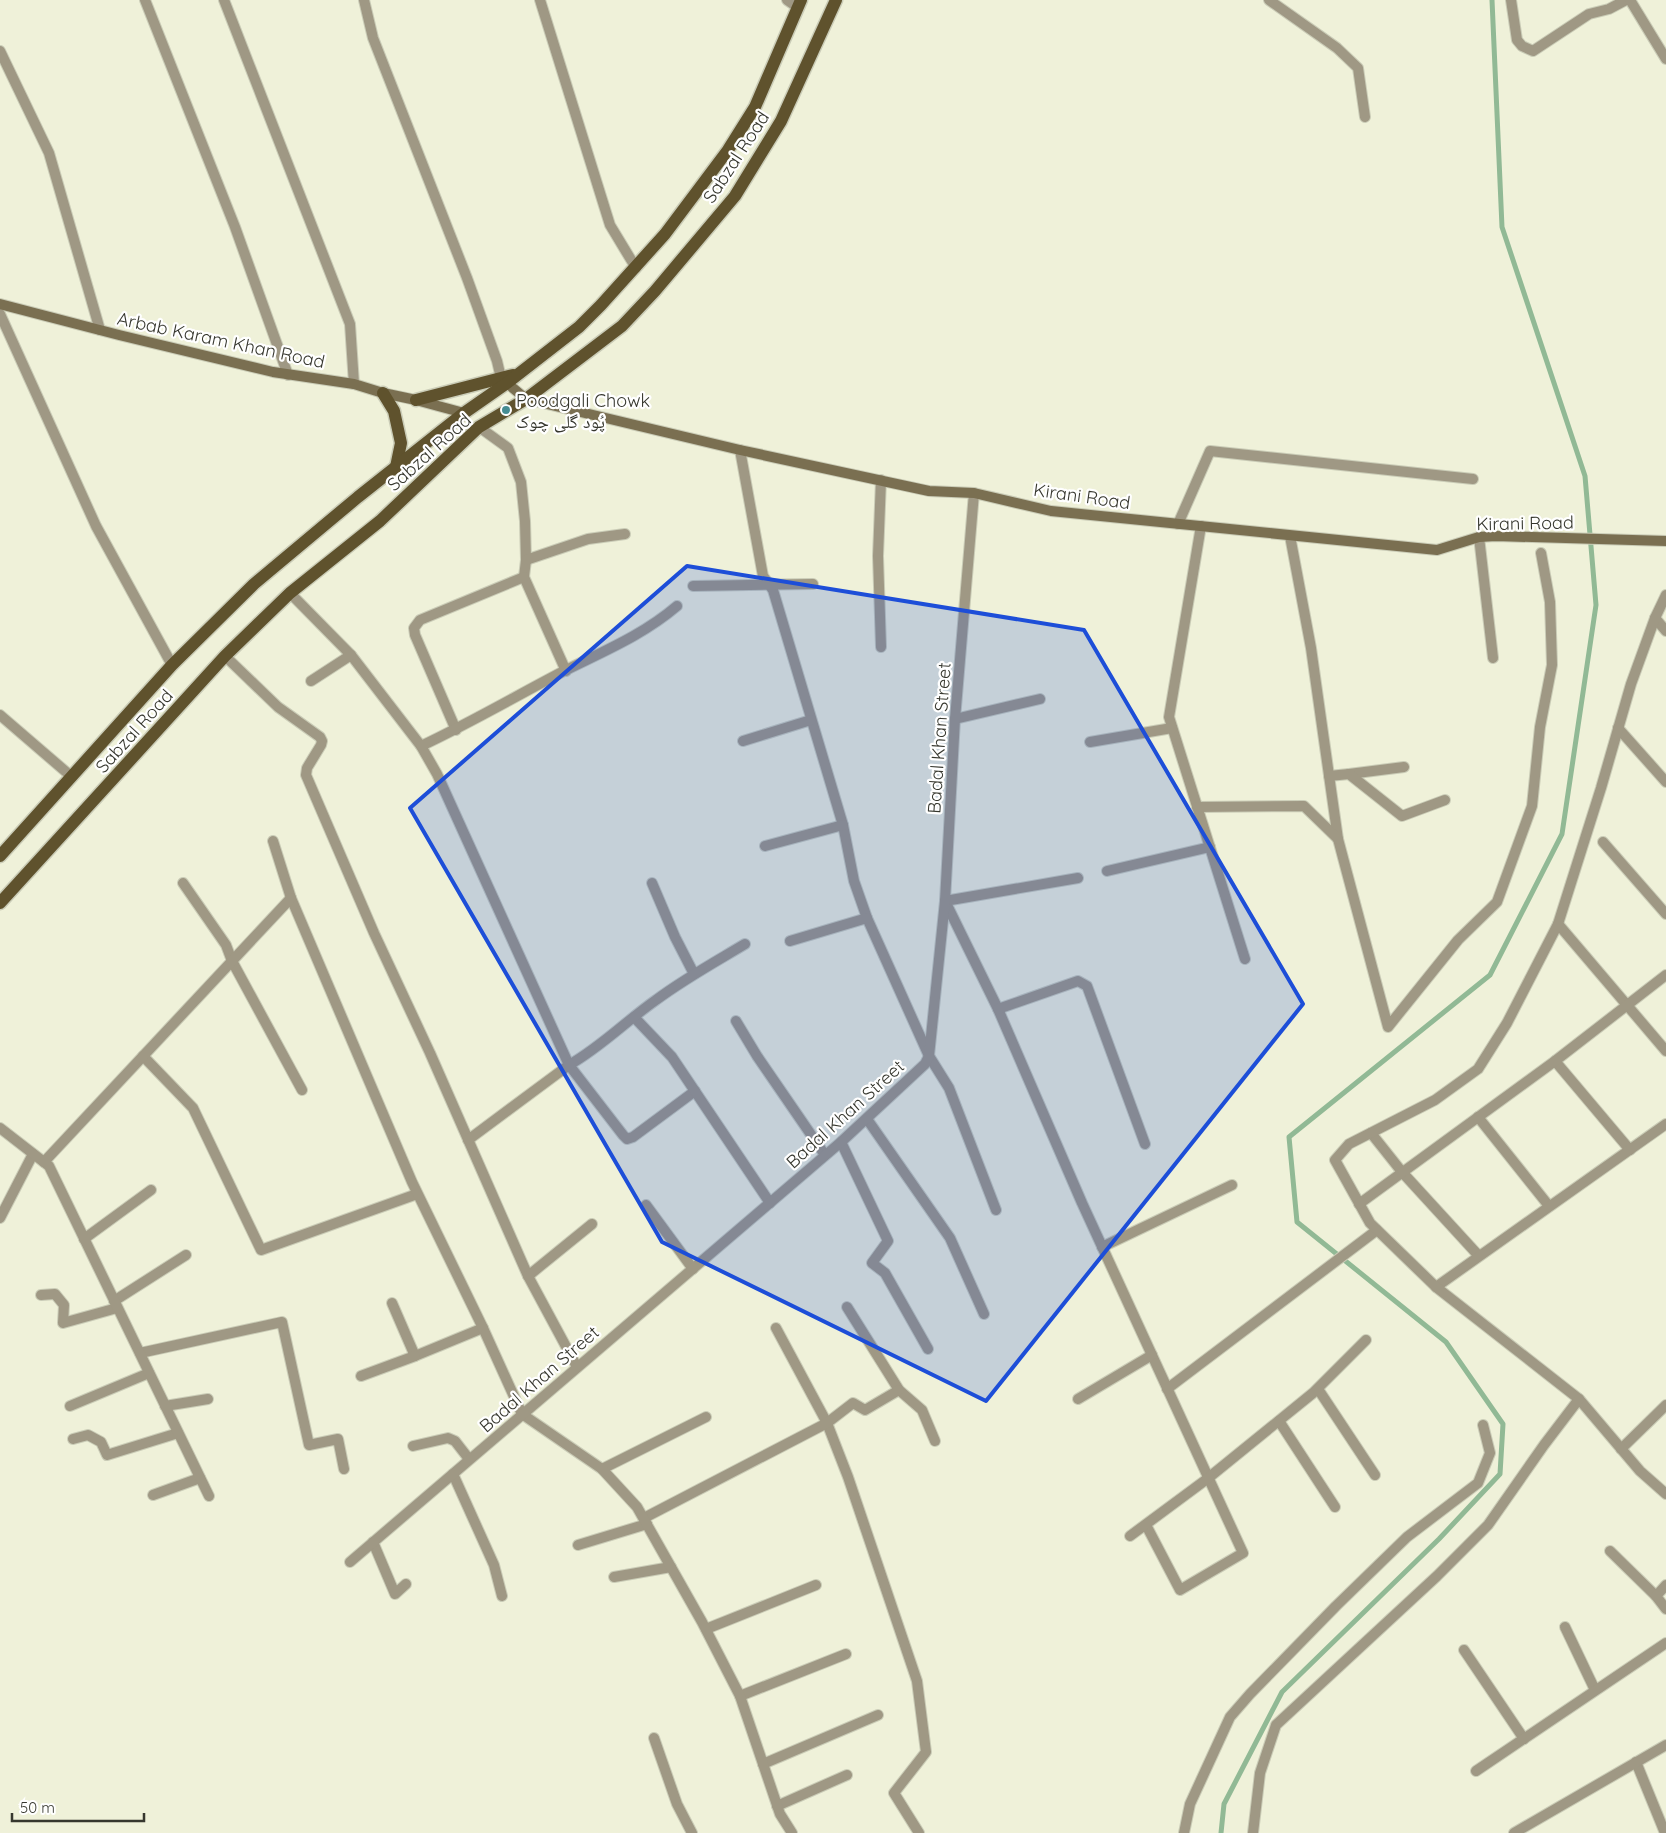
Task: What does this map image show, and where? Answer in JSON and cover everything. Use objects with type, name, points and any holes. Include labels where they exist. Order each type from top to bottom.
[{"type":"main road","name":"Sabzal Road","points":[[0,903],[225,656],[290,593],[380,521],[479,427],[526,399],[622,326],[655,291],[736,196],[781,121],[836,0]]},
{"type":"main road","name":"Sabzal Road","points":[[0,856],[172,665],[254,584],[504,380],[519,373],[580,327],[636,268],[665,234],[732,143],[755,107],[795,2]]},
{"type":"main road","name":"Arbab Karam Khan Road","points":[[0,304],[288,375],[354,384],[464,413]]},
{"type":"main road","name":"Kirani Road","points":[[504,380],[526,399],[740,450],[929,490],[974,493],[1051,511],[1437,550],[1479,537],[1496,536],[1666,541]]},
{"type":"main road","points":[[416,400],[504,380]]},
{"type":"main road","points":[[383,393],[394,411],[401,443],[396,467]]},
{"type":"street","points":[[145,0],[235,227],[288,375]]},
{"type":"street","points":[[224,0],[350,324],[354,384]]},
{"type":"street","points":[[364,0],[373,38],[467,278],[504,380]]},
{"type":"street","points":[[540,0],[610,224],[636,268]]},
{"type":"street","points":[[1269,0],[1337,48],[1358,68],[1365,117]]},
{"type":"street","points":[[1511,0],[1517,40],[1522,46],[1534,51],[1589,14],[1609,9],[1628,0],[1666,59]]},
{"type":"street","points":[[0,51],[49,153],[100,330]]},
{"type":"street","points":[[0,314],[96,526],[172,665]]},
{"type":"street","points":[[479,427],[508,448],[521,482],[525,521],[526,560],[524,577],[566,671]]},
{"type":"street","points":[[740,450],[763,576],[773,590],[842,825],[854,881],[867,918],[929,1056],[949,1088],[996,1210]]},
{"type":"street","points":[[1178,524],[1210,451],[1473,479]]},
{"type":"street","points":[[881,480],[878,556],[881,647]]},
{"type":"street","name":"Badal Khan Street","points":[[350,1562],[841,1142],[925,1064],[929,1056],[946,901],[955,720],[974,493]]},
{"type":"street","points":[[1201,526],[1169,717],[1245,959]]},
{"type":"street","points":[[526,560],[588,539],[625,534]]},
{"type":"street","points":[[1290,536],[1311,648],[1338,839],[1388,1027],[1458,940],[1497,902],[1532,806],[1540,727],[1552,665],[1550,602],[1541,553]]},
{"type":"street","points":[[1479,537],[1493,658]]},
{"type":"street","points":[[456,730],[414,635],[414,628],[420,620],[524,577]]},
{"type":"street","points":[[693,586],[813,584]]},
{"type":"street","points":[[290,593],[351,655],[421,746],[437,774],[569,1065],[623,1135],[627,1138],[633,1137],[695,1091]]},
{"type":"street","points":[[1666,595],[1655,618],[1631,684],[1601,788],[1558,924],[1507,1023],[1478,1069],[1435,1100],[1349,1144],[1336,1160],[1370,1223],[1436,1286],[1579,1399],[1640,1471],[1666,1494]]},
{"type":"street","points":[[421,746],[456,730],[566,671],[599,656],[657,623],[677,606]]},
{"type":"street","points":[[1655,618],[1666,631]]},
{"type":"street","points":[[311,681],[351,655]]},
{"type":"street","points":[[225,656],[278,707],[320,737],[322,741],[307,768],[306,775],[374,933],[528,1276],[577,1367]]},
{"type":"street","points":[[955,720],[1040,699]]},
{"type":"street","points":[[0,715],[72,777]]},
{"type":"street","points":[[743,741],[811,720]]},
{"type":"street","points":[[1090,742],[1172,728]]},
{"type":"street","points":[[1618,728],[1666,782]]},
{"type":"street","points":[[1329,776],[1404,767]]},
{"type":"street","points":[[1349,774],[1402,816],[1445,800]]},
{"type":"street","points":[[1197,807],[1304,806],[1338,839]]},
{"type":"street","points":[[765,846],[842,825]]},
{"type":"street","points":[[273,841],[291,898],[417,1194],[483,1328],[522,1414],[602,1469],[637,1507],[706,1629],[740,1696],[780,1814],[792,1833]]},
{"type":"street","points":[[1603,842],[1666,914]]},
{"type":"street","points":[[1107,871],[1210,847]]},
{"type":"street","points":[[1078,878],[946,901],[998,1009],[1102,1247],[1242,1553],[1180,1590],[1146,1525]]},
{"type":"street","points":[[183,883],[226,945],[232,961],[302,1090]]},
{"type":"street","points":[[652,883],[675,937],[694,974]]},
{"type":"street","points":[[44,1162],[291,898]]},
{"type":"street","points":[[790,941],[867,918]]},
{"type":"street","points":[[1558,924],[1666,1051]]},
{"type":"street","points":[[468,1140],[569,1065],[583,1058],[655,1000],[745,944]]},
{"type":"street","points":[[1360,1204],[1555,1061],[1666,975]]},
{"type":"street","points":[[998,1009],[1078,981],[1087,986],[1145,1144]]},
{"type":"street","points":[[634,1018],[672,1057],[770,1203]]},
{"type":"street","points":[[736,1021],[757,1056],[825,1155]]},
{"type":"street","points":[[143,1056],[192,1108],[261,1250],[417,1194]]},
{"type":"street","points":[[1555,1061],[1630,1150]]},
{"type":"street","points":[[1478,1117],[1549,1206]]},
{"type":"street","points":[[867,1119],[950,1238],[984,1314]]},
{"type":"street","points":[[1436,1286],[1666,1124]]},
{"type":"street","points":[[0,1128],[49,1166],[209,1496]]},
{"type":"street","points":[[1371,1132],[1402,1172],[1478,1255]]},
{"type":"street","points":[[841,1142],[888,1241],[872,1263],[885,1273],[928,1349]]},
{"type":"street","points":[[0,1218],[33,1154]]},
{"type":"street","points":[[1102,1247],[1232,1185]]},
{"type":"street","points":[[84,1239],[151,1190]]},
{"type":"street","points":[[646,1205],[693,1269]]},
{"type":"street","points":[[528,1276],[592,1224]]},
{"type":"street","points":[[1167,1389],[1377,1230]]},
{"type":"street","points":[[41,1295],[55,1294],[64,1305],[63,1323],[116,1304],[186,1255]]},
{"type":"street","points":[[392,1303],[415,1356]]},
{"type":"street","points":[[847,1308],[899,1390],[922,1410],[935,1441]]},
{"type":"street","points":[[140,1353],[282,1322],[308,1445],[338,1439],[344,1469]]},
{"type":"street","points":[[361,1376],[483,1328]]},
{"type":"street","points":[[776,1328],[828,1423],[917,1681],[926,1752],[894,1793],[919,1833]]},
{"type":"street","points":[[1130,1536],[1208,1479],[1318,1389],[1366,1340]]},
{"type":"street","points":[[1078,1399],[1152,1355]]},
{"type":"street","points":[[70,1406],[150,1373]]},
{"type":"street","points":[[1318,1389],[1375,1475]]},
{"type":"street","points":[[578,1545],[645,1521],[828,1423],[853,1403],[865,1410],[899,1390]]},
{"type":"street","points":[[1253,1833],[1260,1773],[1276,1725],[1437,1576],[1488,1525],[1579,1399]]},
{"type":"street","points":[[165,1406],[208,1400]]},
{"type":"street","points":[[1621,1449],[1666,1405]]},
{"type":"street","points":[[602,1469],[706,1417]]},
{"type":"street","points":[[1278,1422],[1334,1507]]},
{"type":"street","points":[[1184,1833],[1190,1804],[1230,1717],[1336,1606],[1407,1537],[1478,1483],[1490,1454],[1483,1425]]},
{"type":"street","points":[[73,1439],[88,1434],[101,1442],[107,1455],[178,1433]]},
{"type":"street","points":[[413,1446],[448,1438],[455,1441],[469,1459]]},
{"type":"street","points":[[452,1474],[494,1564],[502,1596]]},
{"type":"street","points":[[153,1496],[200,1478]]},
{"type":"street","points":[[373,1542],[394,1594],[406,1584]]},
{"type":"street","points":[[1610,1551],[1656,1596],[1666,1609]]},
{"type":"street","points":[[614,1577],[671,1567]]},
{"type":"street","points":[[706,1629],[816,1585]]},
{"type":"street","points":[[1656,1596],[1666,1585]]},
{"type":"street","points":[[1565,1627],[1595,1690]]},
{"type":"street","points":[[1476,1771],[1666,1643]]},
{"type":"street","points":[[1464,1650],[1524,1739]]},
{"type":"street","points":[[740,1696],[846,1654]]},
{"type":"street","points":[[762,1764],[878,1715]]},
{"type":"street","points":[[654,1738],[676,1804],[692,1833]]},
{"type":"street","points":[[1514,1833],[1666,1745]]},
{"type":"street","points":[[1636,1762],[1665,1833]]},
{"type":"street","points":[[777,1806],[846,1775]]},
{"type":"highlighted area","points":[[687,566],[1084,630],[1303,1004],[986,1401],[662,1242],[410,808]]},
{"type":"waterway","points":[[1221,1833],[1224,1804],[1282,1692],[1439,1539],[1500,1474],[1503,1424],[1446,1342],[1297,1222],[1289,1137],[1490,975],[1562,834],[1596,605],[1585,476],[1502,227],[1492,0]]},
{"type":"place","name":"Poodgali Chowk پُود گلی چوک","points":[[506,410]]}]
